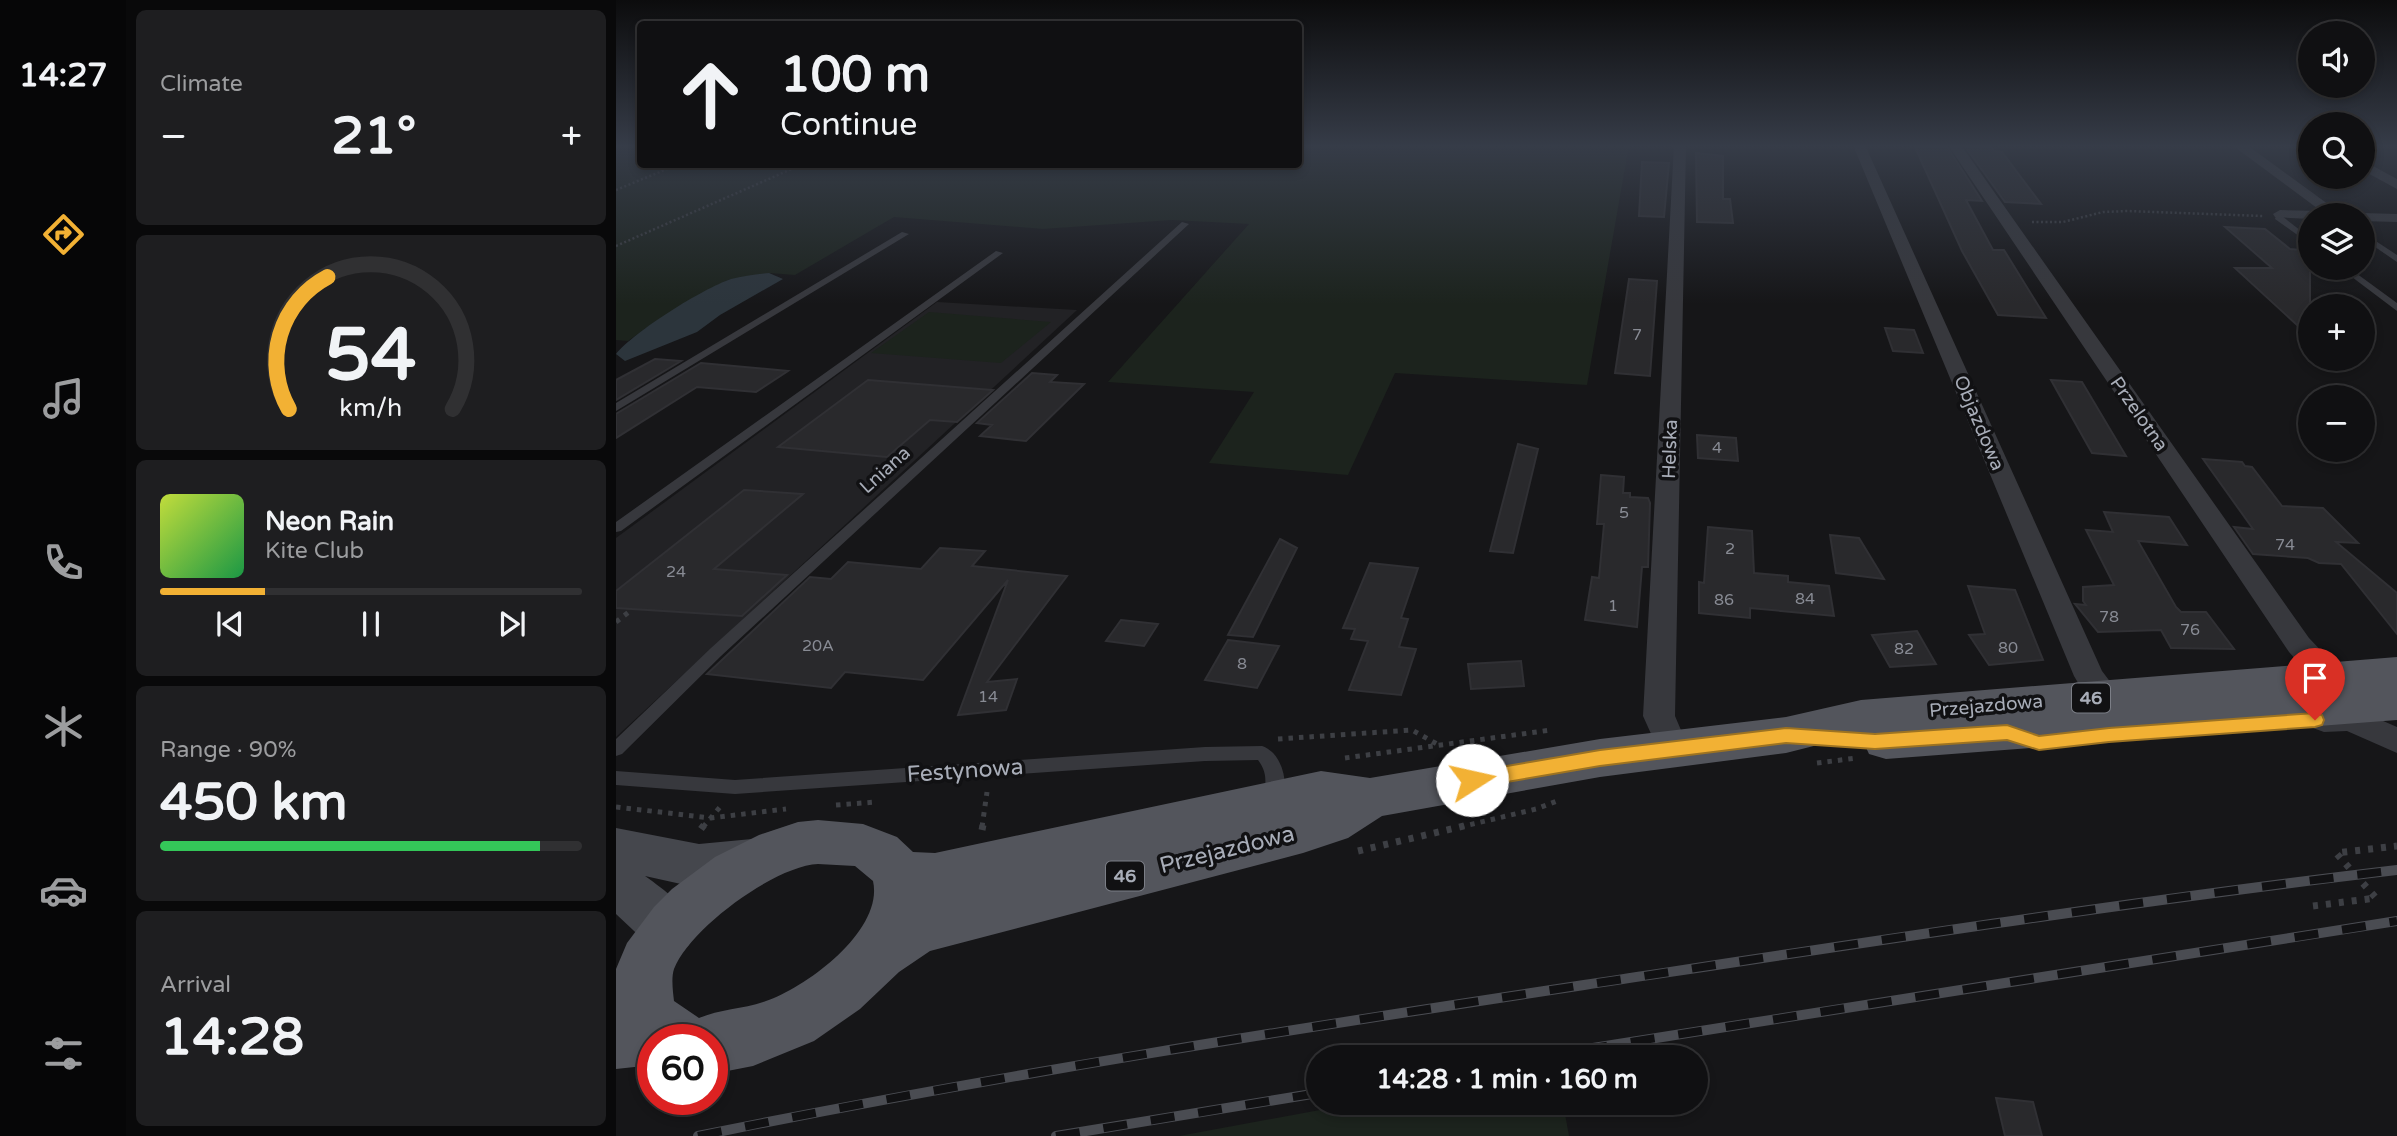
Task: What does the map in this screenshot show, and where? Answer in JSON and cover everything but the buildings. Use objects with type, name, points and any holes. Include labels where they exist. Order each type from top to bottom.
[{"type":"main road","name":"Przejazdowa","points":[[1799,749],[1861,717],[2397,672]]},
{"type":"main road","name":"Przejazdowa","points":[[901,875],[935,876],[978,868],[1082,842],[1321,791],[1370,798],[1600,758],[1673,749],[1799,749],[2397,703]]},
{"type":"main road","name":"Przejazdowa","points":[[879,953],[912,932],[951,919],[1330,823],[1370,798]]},
{"type":"main road","points":[[644,958],[694,904],[756,861],[798,844],[864,844],[886,857],[901,875]]},
{"type":"main road","name":"46","points":[[728,1041],[742,1041],[795,1020],[836,990],[879,953],[903,895],[901,875]]},
{"type":"main road","name":"46","points":[[644,958],[643,999],[647,1017],[654,1024]]},
{"type":"street","name":"Helska","points":[[1673,749],[1659,716],[1678,198]]},
{"type":"street","name":"Objazdowa","points":[[1882,198],[2089,676],[2106,696]]},
{"type":"street","name":"Przelotna","points":[[1990,198],[2298,645],[2331,677]]},
{"type":"street","points":[[2279,215],[2298,215]]},
{"type":"street","points":[[2375,217],[2397,218]]},
{"type":"street","points":[[2007,733],[2039,743],[2198,728],[2351,719],[2397,741]]},
{"type":"street","points":[[616,849],[699,866],[756,861]]},
{"type":"street","points":[[616,885],[646,906],[644,958]]},
{"type":"lane","points":[[2279,215],[2298,232]]},
{"type":"lane","name":"Lniana","points":[[616,749],[716,652],[1185,224]]},
{"type":"lane","points":[[616,408],[905,234]]},
{"type":"lane","points":[[2375,243],[2397,259]]},
{"type":"lane","points":[[616,528],[999,253]]},
{"type":"lane","points":[[2360,280],[2397,308]]},
{"type":"lane","name":"Festynowa","points":[[616,778],[735,787],[1205,754],[1262,753],[1275,768],[1276,800]]},
{"type":"path","points":[[616,246],[725,198]]},
{"type":"path","points":[[2007,222],[2063,222],[2102,212],[2128,211],[2279,215]]},
{"type":"path","points":[[616,622],[629,612]]},
{"type":"path","points":[[1799,749],[1867,757]]},
{"type":"path","points":[[692,838],[735,787]]},
{"type":"path","points":[[974,794],[987,792],[978,868]]},
{"type":"path","points":[[1351,853],[1536,809],[1569,797]]},
{"type":"path","points":[[827,806],[880,801]]},
{"type":"path","points":[[616,807],[711,818],[801,808]]},
{"type":"path","points":[[2313,906],[2376,898],[2336,853],[2397,845]]},
{"type":"shaded area","points":[[616,198],[1620,198],[1587,385],[1395,373],[1348,475],[1209,463],[1254,392],[1108,382],[1249,224],[1172,220],[1043,229],[894,217],[795,275],[769,273],[728,280],[653,323],[628,341],[616,340]]},
{"type":"shaded area","points":[[769,273],[783,279],[720,315],[697,332],[625,361],[616,354],[653,323],[703,292],[731,279]]},
{"type":"shaded area","points":[[937,302],[1077,310],[616,737],[616,538]]},
{"type":"shaded area","points":[[929,312],[1051,322],[1001,363],[871,353]]},
{"type":"shaded area","points":[[1306,1113],[1306,1115],[1565,1115],[1569,1136],[1179,1136]]},
{"type":"railway","points":[[698,1136],[1029,1074],[1362,1019],[1990,924],[2397,870]]},
{"type":"railway","points":[[1612,1045],[2397,921]]},
{"type":"railway","points":[[1056,1136],[1306,1095]]},
{"type":"route","points":[[1472,780],[1600,758],[1786,735],[1875,742],[2007,733],[2039,743],[2109,735],[2315,720]]}]
